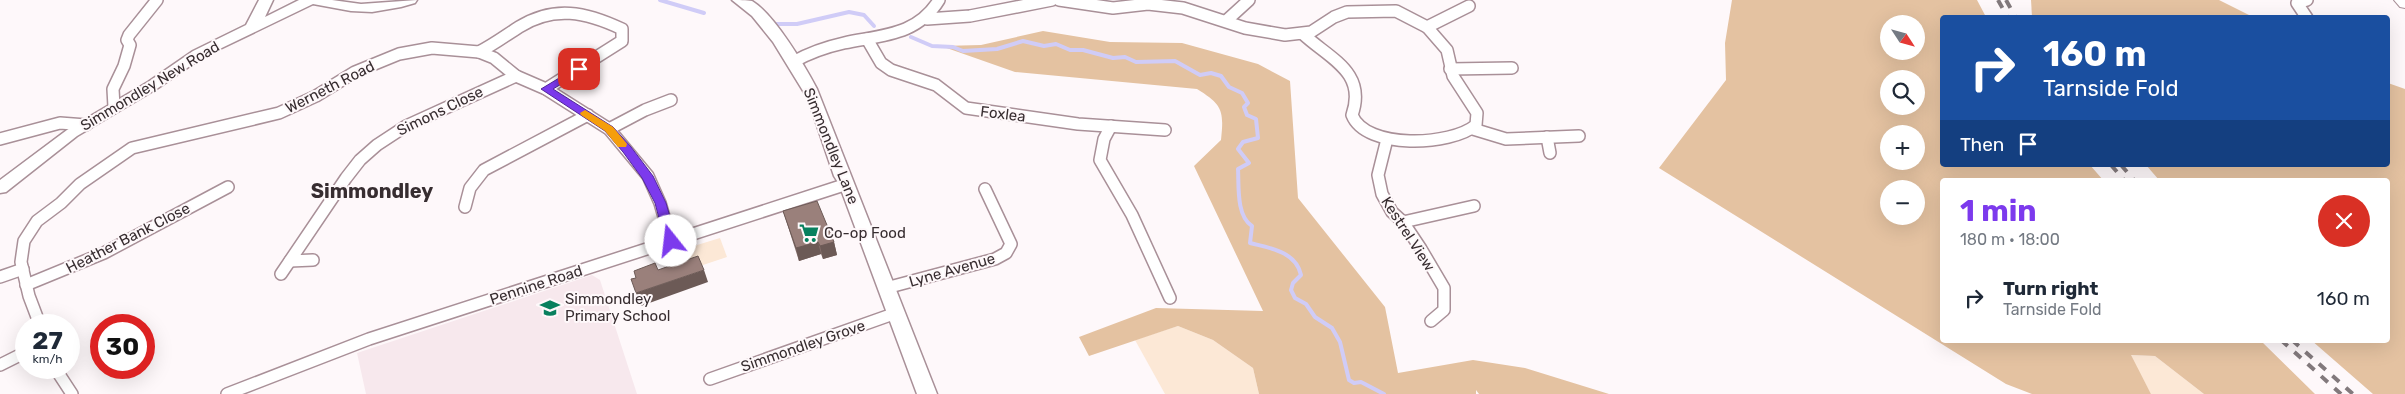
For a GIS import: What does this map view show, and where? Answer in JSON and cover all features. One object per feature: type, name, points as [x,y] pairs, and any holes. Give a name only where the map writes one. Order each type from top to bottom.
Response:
[{"type":"main road","points":[[2401,0],[2405,4]]},
{"type":"street","points":[[114,108],[113,89],[124,66],[130,45],[127,40],[157,0]]},
{"type":"street","points":[[253,26],[266,0]]},
{"type":"street","name":"Simmondley New Road","points":[[0,188],[86,125],[153,85],[198,54],[310,0]]},
{"type":"street","points":[[314,0],[359,10],[388,7],[410,0]]},
{"type":"street","points":[[927,19],[934,11],[939,0]]},
{"type":"street","points":[[792,62],[829,47],[905,29],[927,19],[970,16],[1052,0]]},
{"type":"street","points":[[1059,0],[1113,8],[1149,2],[1183,8],[1245,28],[1285,35],[1311,32],[1334,17],[1347,12],[1363,10],[1396,11],[1426,27],[1446,50],[1450,68],[1477,114],[1476,125],[1473,129],[1458,137],[1445,138],[1387,139],[1362,130],[1352,115],[1357,95],[1351,78],[1342,67],[1303,34]]},
{"type":"street","points":[[1226,21],[1249,0]]},
{"type":"street","points":[[2287,0],[2302,1],[2306,15]]},
{"type":"street","name":"Simmondley Lane","points":[[745,1],[759,14],[811,90],[842,176],[847,184],[927,394]]},
{"type":"street","points":[[1426,27],[1469,6]]},
{"type":"street","points":[[479,52],[500,42],[518,28],[540,16],[561,11],[578,11],[622,29],[622,41],[546,89]]},
{"type":"street","name":"Foxlea","points":[[867,39],[881,63],[891,70],[936,86],[966,108],[982,112],[1165,130]]},
{"type":"street","name":"Werneth Road","points":[[36,314],[26,285],[21,262],[24,241],[36,221],[61,203],[80,184],[132,148],[278,113],[316,96],[355,72],[399,54],[432,48],[479,52],[494,58],[516,76],[546,89],[609,129],[648,176],[660,203],[671,241]]},
{"type":"street","points":[[1450,68],[1512,68]]},
{"type":"street","name":"Simons Close","points":[[281,274],[346,178],[360,160],[376,145],[406,126],[516,76]]},
{"type":"street","points":[[609,129],[645,110],[671,100]]},
{"type":"street","points":[[465,207],[470,188],[484,170],[588,115]]},
{"type":"street","points":[[0,139],[60,123],[86,125]]},
{"type":"street","points":[[1111,126],[1104,139],[1100,160],[1132,215],[1170,298]]},
{"type":"street","points":[[1473,129],[1506,139],[1579,136]]},
{"type":"street","points":[[1547,137],[1550,153]]},
{"type":"street","name":"Kestrel View","points":[[1387,139],[1378,175],[1382,194],[1392,212],[1403,222],[1444,288],[1444,310],[1431,321]]},
{"type":"street","name":"Pennine Road","points":[[227,394],[369,340],[847,184]]},
{"type":"street","name":"Heather Bank Close","points":[[26,285],[98,256],[228,187]]},
{"type":"street","name":"Lyne Avenue","points":[[886,288],[978,264],[1006,253],[1011,244],[1009,236],[1000,224],[985,189]]},
{"type":"street","points":[[1403,222],[1474,206]]},
{"type":"street","points":[[290,261],[313,260]]},
{"type":"street","points":[[0,277],[23,269]]},
{"type":"street","name":"Simmondley Grove","points":[[710,379],[896,313]]},
{"type":"street","points":[[0,365],[15,358]]},
{"type":"street","points":[[62,379],[72,394]]},
{"type":"shaded area","points":[[1732,0],[1977,0],[1985,15],[1940,15],[1940,167],[2092,167],[2101,178],[1940,178],[1940,343],[1659,168],[1726,80],[1725,43]]},
{"type":"shaded area","points":[[2031,0],[2219,0],[2249,15],[2032,15]]},
{"type":"shaded area","points":[[1043,31],[1110,42],[1182,43],[1258,64],[1290,81],[1298,198],[1385,307],[1398,373],[1473,360],[1525,368],[1609,394],[1479,394],[1476,390],[1476,394],[1259,394],[1253,368],[1213,340],[1178,326],[1089,356],[1079,337],[1156,308],[1263,311],[1194,166],[1221,140],[1222,115],[1217,105],[1206,95],[1197,89],[1015,72],[941,46],[981,45]]},
{"type":"shaded area","points":[[2390,84],[2405,89],[2405,394],[2373,394],[2314,343],[2390,343],[2390,178],[2157,178],[2148,167],[2390,167]]},
{"type":"shaded area","points":[[720,238],[727,257],[697,267],[688,260],[684,249]]},
{"type":"shaded area","name":"Simmondley Primary School","points":[[592,275],[600,280],[637,394],[366,394],[357,353]]},
{"type":"shaded area","points":[[1178,326],[1213,340],[1253,368],[1259,394],[1165,394],[1135,340]]},
{"type":"shaded area","points":[[1940,343],[2263,343],[2315,394],[2204,394],[2155,356],[2131,355],[2151,394],[2032,394],[2006,384]]},
{"type":"shaded area","points":[[2130,355],[2155,356],[2204,394],[2151,394]]},
{"type":"building","name":"Co-op Food","points":[[817,201],[834,242],[820,246],[818,242],[796,248],[783,211]]},
{"type":"building","points":[[698,256],[704,270],[636,293],[631,279],[636,278],[634,271],[655,263],[658,270]]},
{"type":"waterway","points":[[660,0],[704,13]]},
{"type":"waterway","points":[[774,24],[797,24],[849,12],[864,15],[874,26]]},
{"type":"waterway","points":[[911,37],[932,46],[953,47],[963,51],[997,49],[1023,41],[1044,46],[1056,44],[1070,50],[1083,50],[1113,58],[1125,57],[1136,62],[1175,61],[1200,75],[1211,73],[1221,76],[1229,87],[1242,93],[1248,103],[1244,107],[1247,115],[1256,119],[1258,138],[1243,142],[1238,149],[1249,163],[1238,169],[1241,208],[1243,215],[1252,226],[1250,243],[1281,252],[1294,261],[1301,275],[1293,283],[1291,290],[1295,298],[1306,304],[1315,317],[1332,328],[1340,342],[1349,380],[1354,383],[1361,382],[1384,394]]},
{"type":"railway","points":[[1998,0],[2006,15]]},
{"type":"railway","points":[[2006,0],[2014,15]]},
{"type":"railway","points":[[2113,167],[2122,178]]},
{"type":"railway","points":[[2123,167],[2132,178]]},
{"type":"railway","points":[[2284,343],[2341,394]]},
{"type":"railway","points":[[2295,343],[2353,394]]},
{"type":"slow traffic","points":[[585,113],[609,129],[622,144]]},
{"type":"place","name":"Co-op Food","points":[[809,233]]},
{"type":"place","name":"Simmondley Primary School","points":[[550,308]]},
{"type":"district","name":"Simmondley","points":[[372,191]]},
{"type":"route","points":[[579,69],[546,89],[609,129],[627,150],[648,176],[660,203],[671,241]]}]
